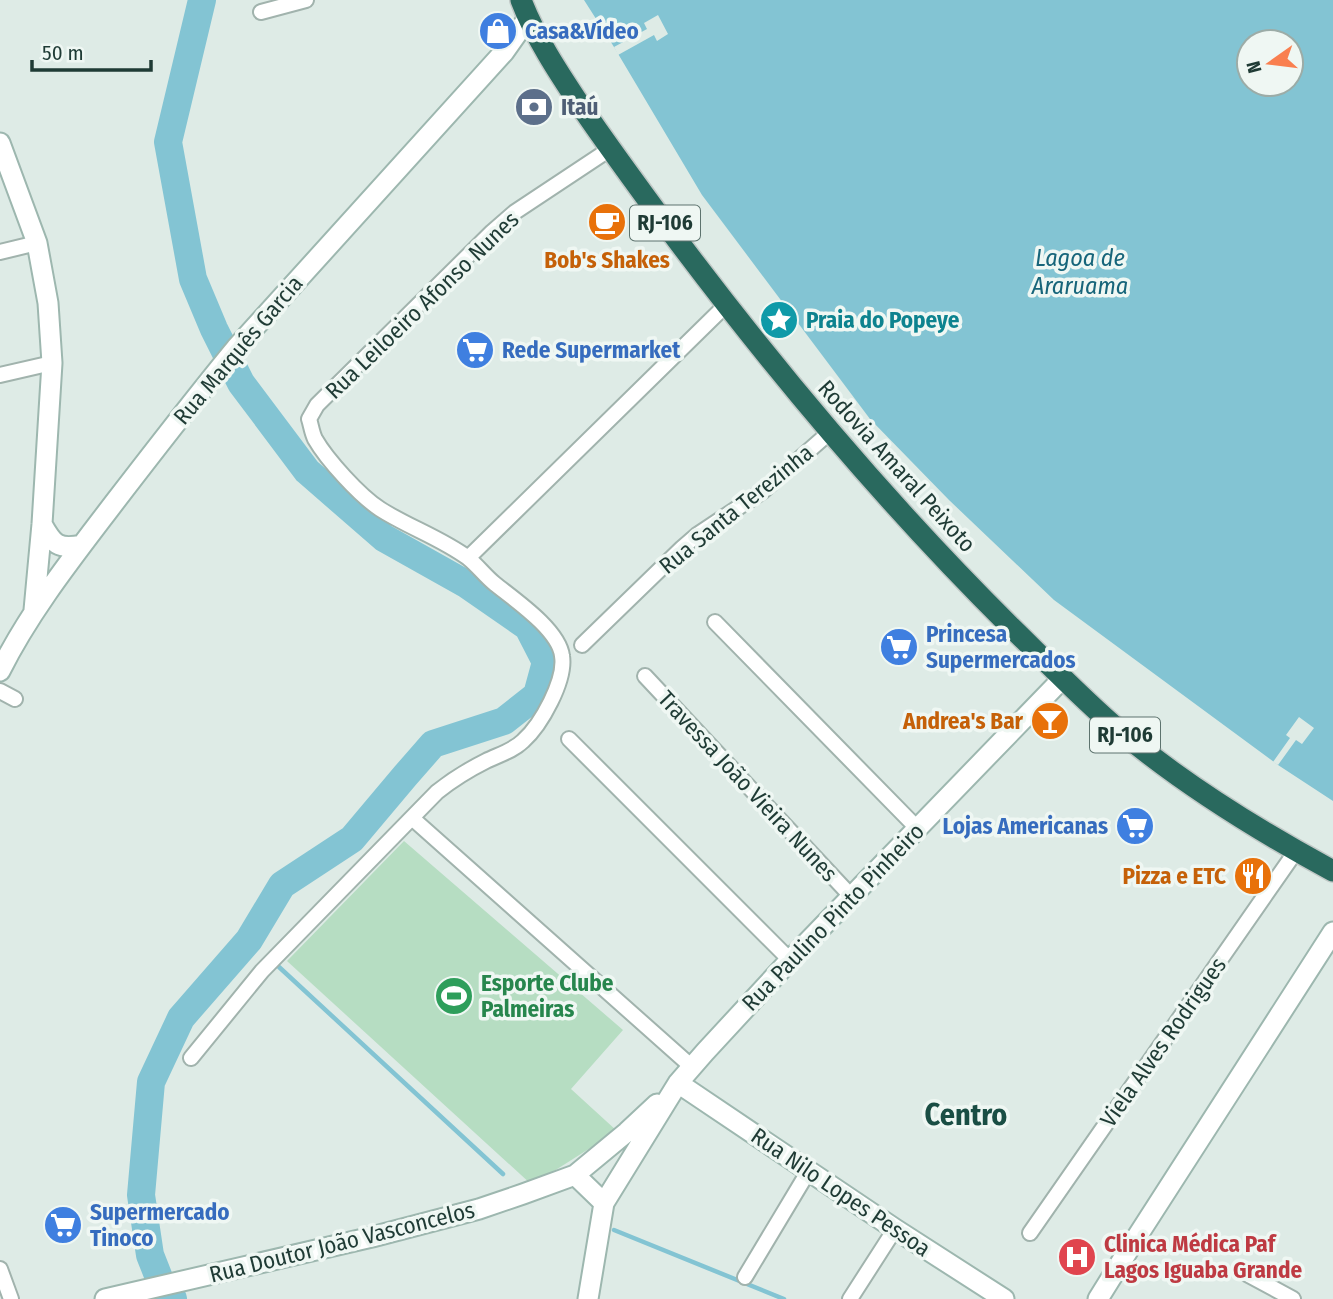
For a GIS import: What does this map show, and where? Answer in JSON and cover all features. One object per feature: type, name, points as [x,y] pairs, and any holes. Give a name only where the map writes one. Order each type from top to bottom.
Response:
[{"type":"highway","name":"Rodovia Amaral Peixoto","points":[[524,9],[561,76],[610,149],[726,305],[830,432],[935,550],[1063,678],[1121,731],[1192,786],[1333,871]]},
{"type":"street","points":[[261,12],[306,0]]},
{"type":"street","name":"Rua Marquês Garcia","points":[[1,667],[34,612],[82,545],[201,390],[504,52],[524,9]]},
{"type":"street","points":[[504,52],[541,41]]},
{"type":"street","points":[[0,143],[37,243],[48,303],[52,363],[43,524],[34,612]]},
{"type":"street","name":"Rua Leiloeiro Afonso Nunes","points":[[468,558],[379,508],[345,478],[315,438],[309,419],[317,405],[492,232],[515,212],[610,149]]},
{"type":"street","points":[[0,252],[37,243]]},
{"type":"street","points":[[191,1058],[262,971],[436,792],[455,778],[524,741],[541,718],[555,694],[562,672],[562,656],[558,642],[538,619],[468,558],[726,305]]},
{"type":"street","points":[[0,375],[52,363]]},
{"type":"street","name":"Rua Santa Terezinha","points":[[582,645],[697,535],[763,491],[830,432]]},
{"type":"street","points":[[43,524],[55,544],[62,547],[82,545]]},
{"type":"street","points":[[715,622],[917,828]]},
{"type":"street","name":"Travessa João Vieira Nunes","points":[[645,676],[851,896]]},
{"type":"street","name":"Rua Paulino Pinto Pinheiro","points":[[633,1140],[678,1083],[790,960],[1063,678]]},
{"type":"street","points":[[0,691],[15,699]]},
{"type":"street","points":[[569,739],[790,960]]},
{"type":"street","points":[[412,818],[692,1067]]},
{"type":"street","name":"Viela Alves Rodrigues","points":[[1030,1233],[1296,851]]},
{"type":"street","points":[[1098,1299],[1130,1245],[1333,932]]},
{"type":"street","name":"Rua Nilo Lopes Pessoa","points":[[678,1083],[808,1172],[1004,1299]]},
{"type":"street","points":[[604,1203],[575,1175],[633,1140]]},
{"type":"street","points":[[590,1298],[604,1203],[633,1140]]},
{"type":"street","points":[[745,1277],[808,1172]]},
{"type":"street","name":"Rua Doutor João Vasconcelos","points":[[105,1299],[372,1237],[523,1194],[575,1175]]},
{"type":"street","points":[[850,1299],[895,1229]]},
{"type":"street","points":[[0,1269],[11,1299]]},
{"type":"street","points":[[1247,1274],[1293,1299]]},
{"type":"green space","name":"Esporte Clube Palmeiras","points":[[404,841],[623,1030],[571,1089],[617,1131],[532,1185],[287,961]]},
{"type":"water","name":"Lagoa de Araruama","points":[[584,0],[1333,0],[1333,801],[1278,765],[1054,600],[949,500],[870,419],[702,195]]},
{"type":"pier","points":[[658,15],[668,34],[657,41],[654,35],[618,55],[614,47],[647,29],[644,23]]},
{"type":"pier","points":[[1299,717],[1314,728],[1302,744],[1296,740],[1278,765],[1273,762],[1290,738],[1286,735]]},
{"type":"waterway","points":[[173,1299],[165,1293],[150,1255],[141,1195],[151,1082],[181,1018],[249,940],[282,885],[352,839],[433,744],[504,721],[537,695],[546,662],[528,627],[466,584],[384,538],[307,471],[241,383],[193,279],[168,142],[202,0]]},
{"type":"waterway","points":[[249,940],[258,947]]},
{"type":"waterway","points":[[279,967],[503,1174]]},
{"type":"waterway","points":[[614,1230],[784,1299]]},
{"type":"place","name":"Casa&Vídeo","points":[[498,31]]},
{"type":"place","name":"Itaú","points":[[534,107]]},
{"type":"place","name":"Bob's Shakes","points":[[607,222]]},
{"type":"place","name":"Praia do Popeye","points":[[779,320]]},
{"type":"place","name":"Rede Supermarket","points":[[475,350]]},
{"type":"place","name":"Princesa Supermercados","points":[[899,647]]},
{"type":"place","name":"Andrea's Bar","points":[[1050,721]]},
{"type":"place","name":"Lojas Americanas","points":[[1135,826]]},
{"type":"place","name":"Pizza e ETC","points":[[1253,876]]},
{"type":"place","name":"Esporte Clube Palmeiras","points":[[454,996]]},
{"type":"place","name":"Supermercado Tinoco","points":[[63,1225]]},
{"type":"place","name":"Clinica Médica Paf Lagos Iguaba Grande","points":[[1077,1257]]},
{"type":"district","name":"Centro","points":[[966,1115]]}]
